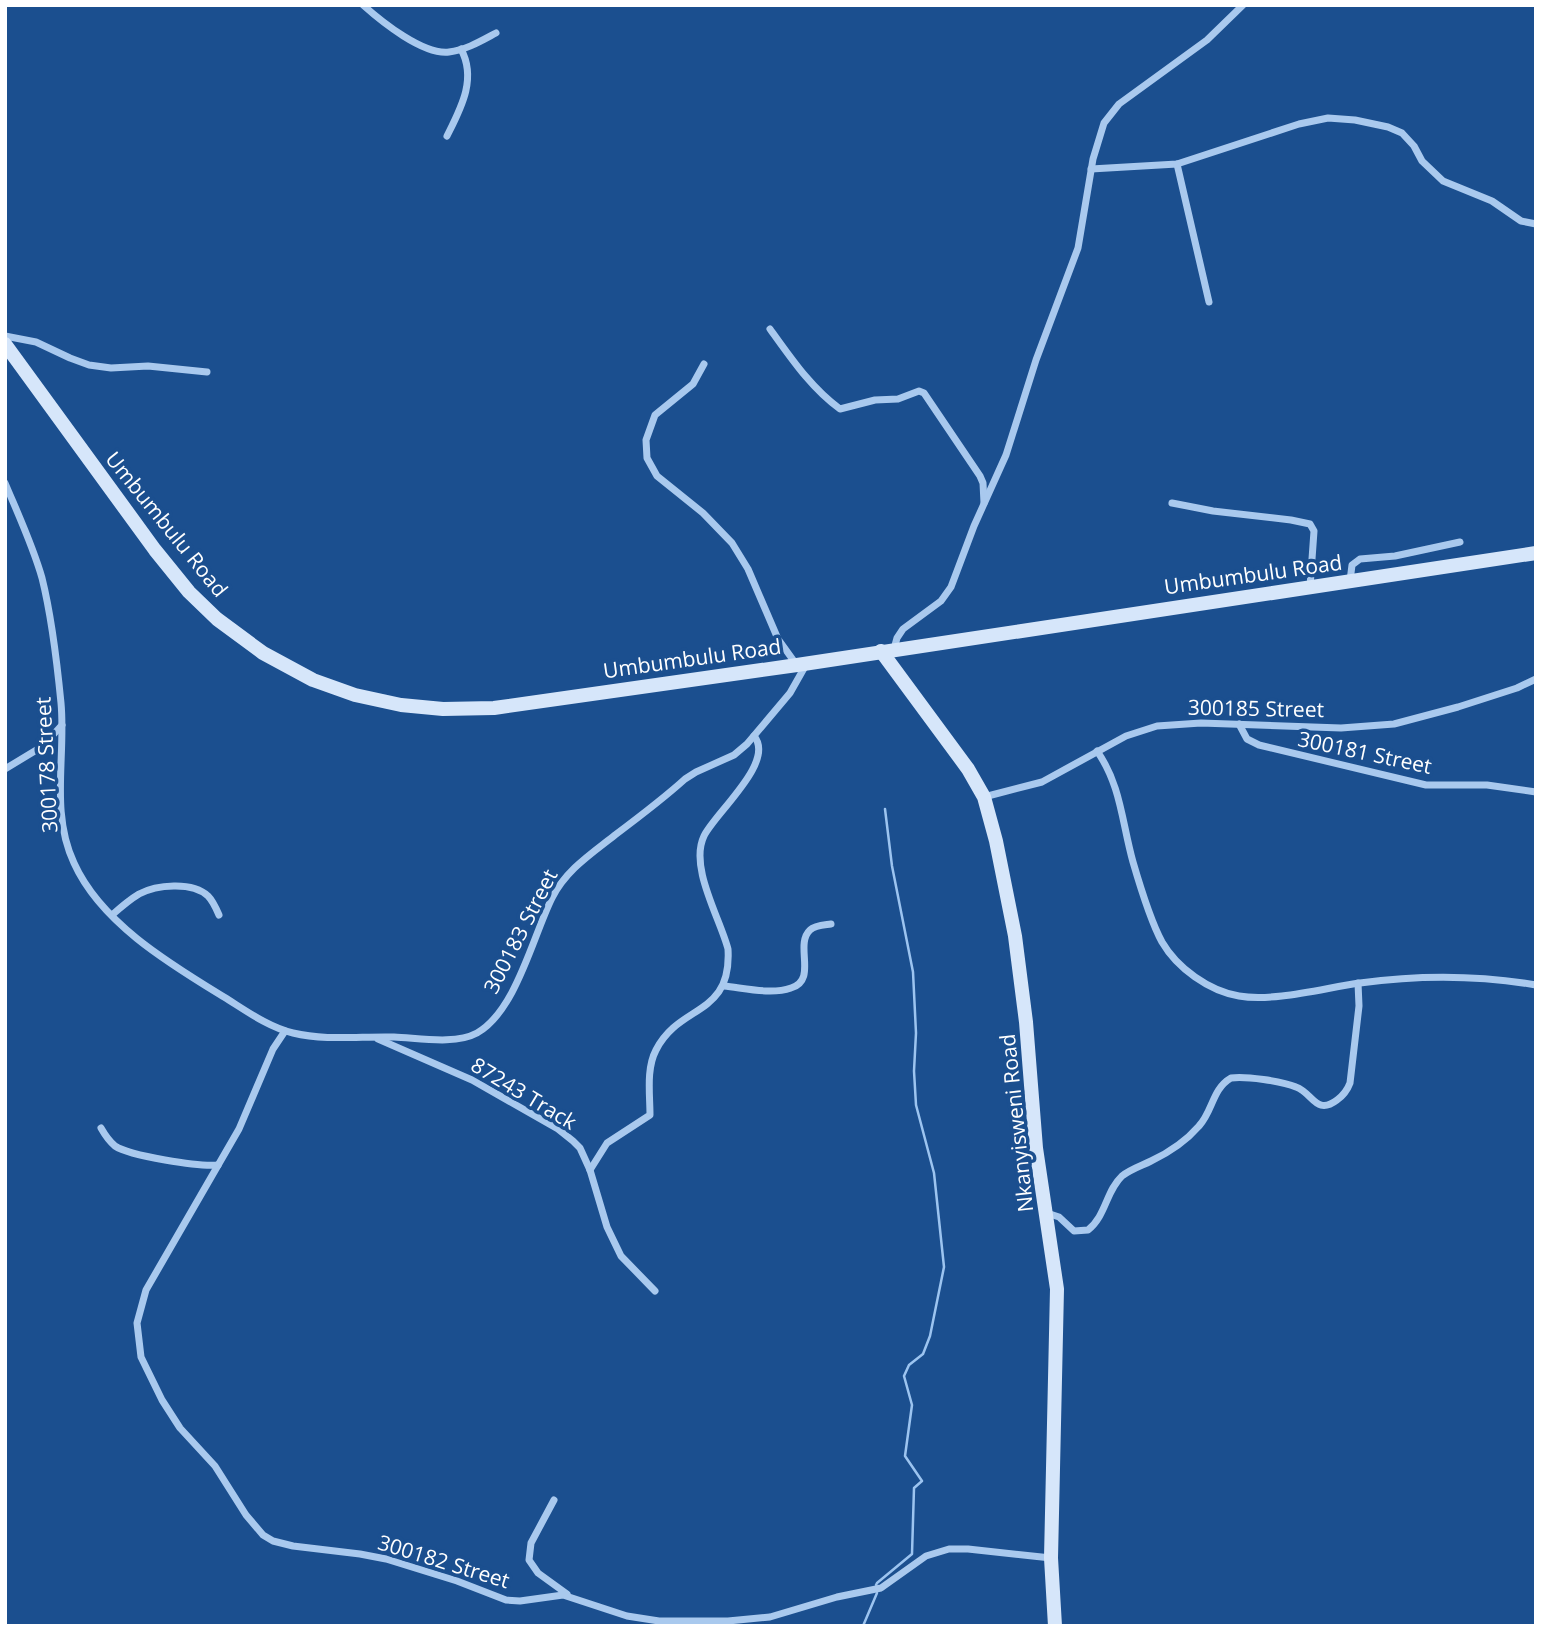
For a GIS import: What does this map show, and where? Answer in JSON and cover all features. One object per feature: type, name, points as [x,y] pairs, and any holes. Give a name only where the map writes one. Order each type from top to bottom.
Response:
[{"type":"main road","name":"Umbumbulu Road","points":[[5,344],[133,521],[189,592],[217,619],[279,663],[333,688],[401,705],[473,709],[802,664],[1536,553]]},
{"type":"main road","name":"Nkanyisweni Road","points":[[888,650],[984,797],[996,841],[1015,936],[1026,1022],[1036,1147],[1056,1274],[1058,1308],[1051,1558],[1055,1626]]},
{"type":"street","points":[[363,5],[381,21],[424,47],[439,52],[461,49],[496,33]]},
{"type":"street","points":[[888,650],[903,629],[946,595],[1006,455],[1036,360],[1076,255],[1099,135],[1114,109],[1208,40],[1243,5]]},
{"type":"street","points":[[447,136],[468,83],[469,67],[461,49]]},
{"type":"street","points":[[1091,169],[1177,164],[1318,120],[1344,119],[1374,123],[1402,132],[1422,161],[1443,181],[1492,201],[1521,221],[1536,224]]},
{"type":"street","points":[[1177,164],[1209,302]]},
{"type":"street","points":[[770,329],[802,373],[840,409],[875,400],[903,398],[919,391],[924,393],[984,483],[985,504]]},
{"type":"street","points":[[5,336],[36,342],[89,365],[111,368],[148,366],[207,372]]},
{"type":"street","points":[[704,364],[693,384],[655,415],[646,440],[648,458],[657,476],[703,513],[732,543],[748,569],[778,639],[802,664]]},
{"type":"street","name":"300178 Street","points":[[5,483],[41,575],[47,600],[62,724],[60,797],[64,832],[74,863],[112,915],[139,940],[168,962],[285,1031]]},
{"type":"street","points":[[1172,503],[1310,524],[1314,531],[1310,587]]},
{"type":"street","points":[[1350,581],[1352,565],[1360,559],[1395,556],[1460,542]]},
{"type":"street","name":"300183 Street","points":[[285,1031],[314,1037],[374,1038],[452,1038],[475,1034],[490,1023],[508,999],[530,954],[551,900],[572,869],[685,779],[734,755],[754,736],[790,693],[802,664]]},
{"type":"street","name":"300185 Street","points":[[984,797],[1042,782],[1126,736],[1157,726],[1201,723],[1341,728],[1394,724],[1483,700],[1536,679]]},
{"type":"street","points":[[5,769],[43,746],[62,724]]},
{"type":"street","name":"300181 Street","points":[[1239,724],[1247,739],[1259,745],[1402,781],[1444,786],[1487,785],[1536,792]]},
{"type":"street","points":[[590,1170],[607,1143],[650,1115],[651,1063],[660,1044],[674,1027],[715,998],[724,986],[729,961],[728,949],[704,879],[701,849],[707,831],[751,774],[758,751],[757,739],[754,736]]},
{"type":"street","points":[[1097,751],[1113,777],[1133,862],[1159,935],[1168,951],[1194,976],[1220,991],[1261,998],[1358,983],[1444,976],[1536,985]]},
{"type":"street","points":[[112,915],[141,893],[172,886],[204,892],[215,904],[219,915]]},
{"type":"street","points":[[724,986],[774,990],[793,988],[805,972],[805,940],[808,931],[831,923]]},
{"type":"street","points":[[1046,1213],[1059,1217],[1074,1231],[1088,1230],[1101,1216],[1115,1184],[1123,1175],[1160,1156],[1190,1135],[1204,1121],[1218,1089],[1231,1078],[1290,1085],[1302,1090],[1317,1104],[1332,1104],[1347,1091],[1350,1083],[1359,1006],[1358,983]]},
{"type":"street","name":"300182 Street","points":[[285,1031],[274,1049],[239,1129],[146,1290],[137,1323],[138,1340],[146,1368],[162,1400],[180,1428],[224,1479],[263,1535],[282,1544],[360,1553],[386,1559],[457,1581],[506,1600],[570,1596],[613,1612],[659,1621],[728,1621],[771,1617],[837,1597],[881,1588],[926,1556],[949,1549],[1051,1558]]},
{"type":"street","name":"87243 Track","points":[[374,1038],[472,1080],[558,1129],[580,1148],[590,1170],[607,1227],[621,1256],[655,1291]]},
{"type":"street","points":[[102,1128],[113,1144],[124,1150],[188,1164],[218,1166]]},
{"type":"street","points":[[554,1500],[531,1543],[529,1560],[538,1573],[570,1596]]},
{"type":"street","points":[[719,1626],[728,1621]]},
{"type":"waterway","points":[[876,1585],[912,1554],[914,1488],[922,1481],[905,1456],[912,1405],[904,1376],[909,1365],[923,1354],[930,1336],[944,1267],[934,1173],[916,1105],[913,972],[892,866],[885,809]]},
{"type":"waterway","points":[[863,1626],[877,1593]]}]
